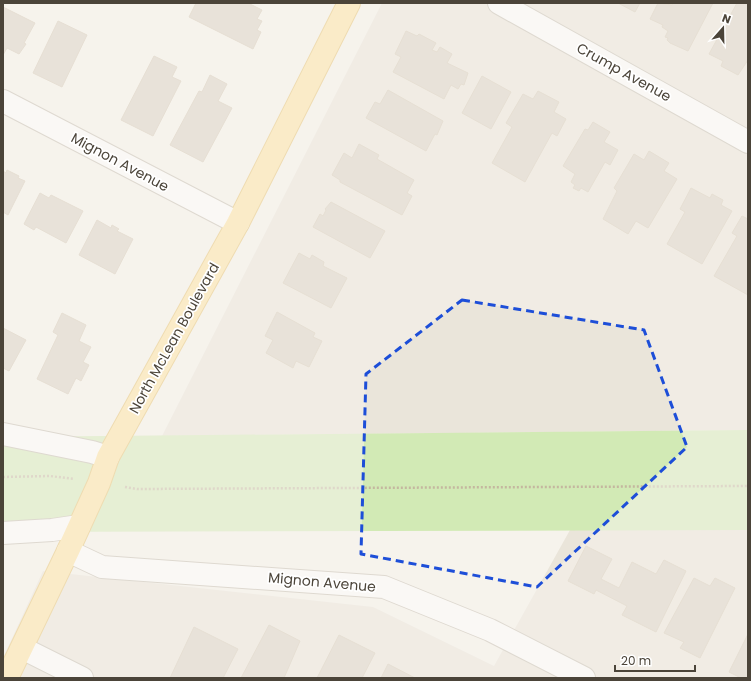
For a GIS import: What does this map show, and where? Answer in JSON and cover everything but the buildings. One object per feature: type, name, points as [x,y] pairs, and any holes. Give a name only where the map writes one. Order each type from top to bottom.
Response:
[{"type":"main road","name":"North McLean Boulevard","points":[[7,678],[68,551],[99,483],[108,457],[238,223],[349,3]]},
{"type":"street","name":"Crump Avenue","points":[[499,3],[748,142]]},
{"type":"street","name":"Mignon Avenue","points":[[3,101],[238,223]]},
{"type":"street","points":[[3,434],[92,452],[108,457]]},
{"type":"street","points":[[3,533],[52,530],[79,526]]},
{"type":"street","name":"Mignon Avenue","points":[[68,551],[102,567],[384,587],[490,630],[584,678]]},
{"type":"street","points":[[22,648],[82,678]]},
{"type":"path","points":[[3,477],[58,477]]},
{"type":"path","points":[[137,489],[748,486]]},
{"type":"highlighted area","points":[[462,300],[644,330],[687,447],[537,587],[361,554],[366,374]]},
{"type":"shaded area","points":[[382,3],[748,3],[748,430],[162,436]]},
{"type":"shaded area","points":[[570,530],[748,530],[748,678],[3,678],[3,658],[43,571],[373,607],[494,666]]},
{"type":"green space","points":[[748,430],[748,530],[3,532],[3,437]]}]
